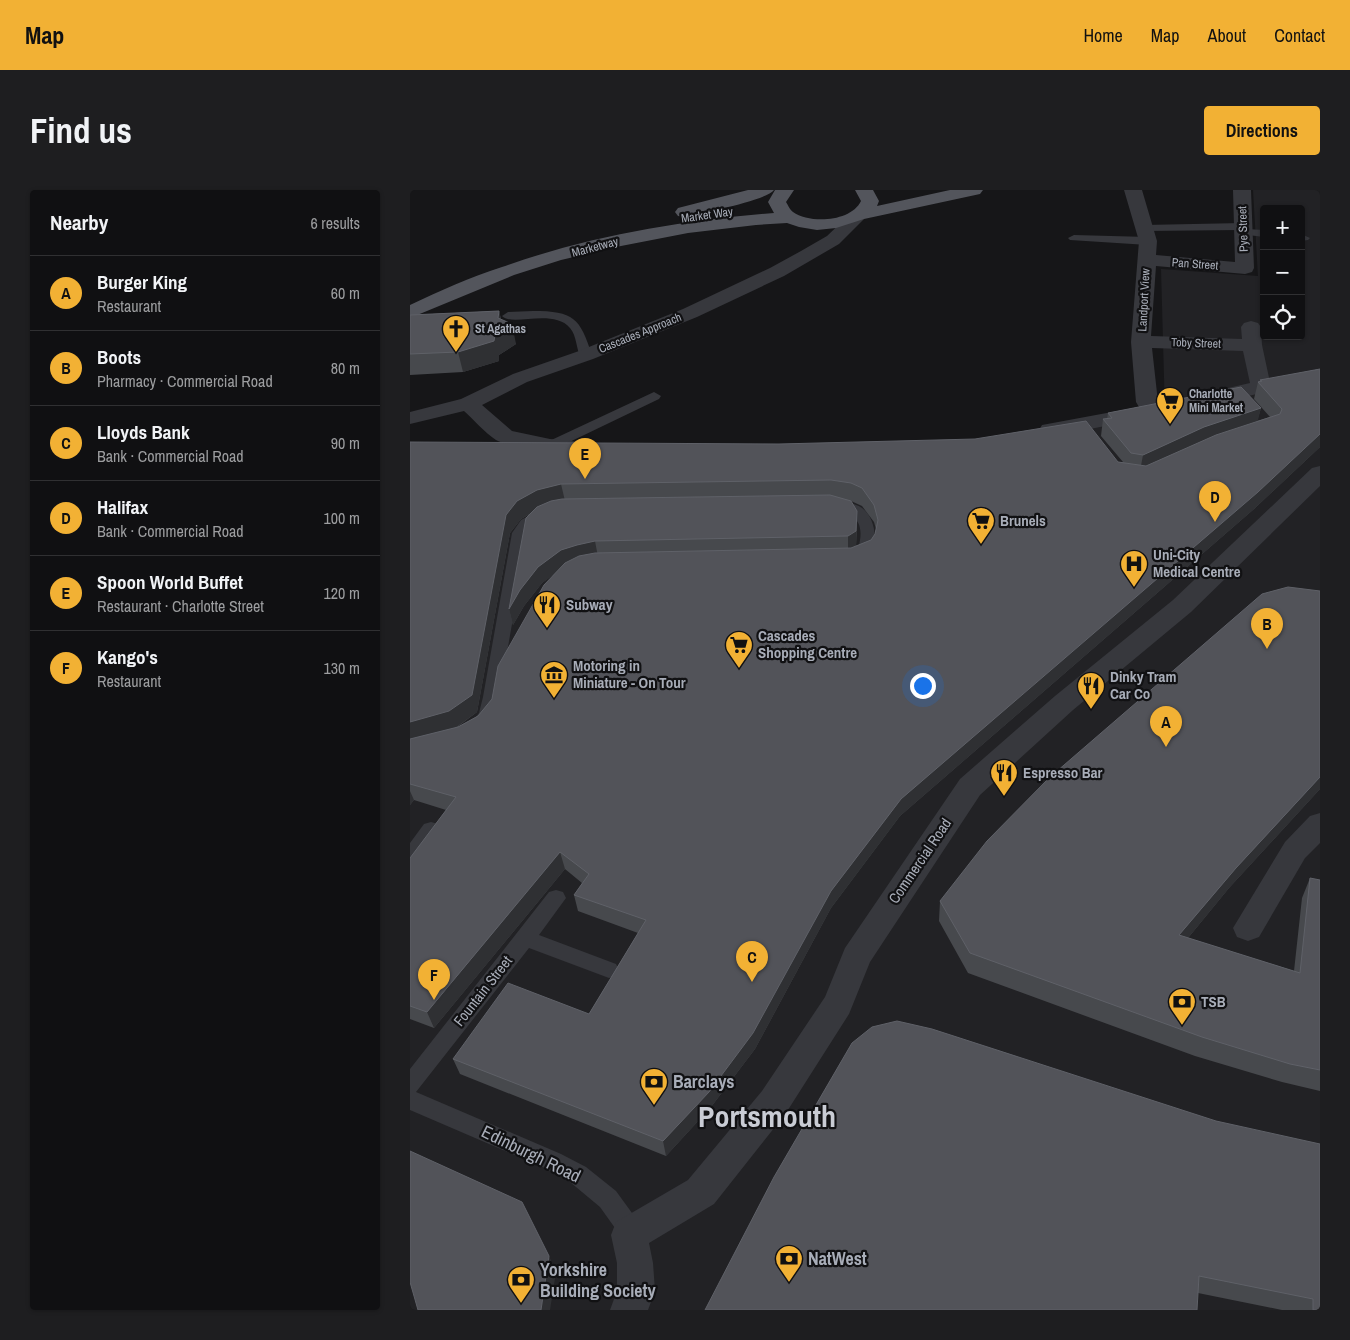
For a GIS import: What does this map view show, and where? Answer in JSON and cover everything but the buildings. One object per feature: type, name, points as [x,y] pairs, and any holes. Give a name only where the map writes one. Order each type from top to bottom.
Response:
[{"type":"main road","points":[[859,216],[870,208],[869,194],[864,190]]},
{"type":"main road","points":[[859,216],[974,190]]},
{"type":"main road","points":[[776,194],[778,207],[796,220]]},
{"type":"main road","name":"Market Way","points":[[636,223],[698,217],[776,194]]},
{"type":"main road","name":"Marketway","points":[[410,312],[521,266],[618,240],[712,224],[796,220],[830,224],[859,216]]},
{"type":"main road","name":"Marketway","points":[[410,296],[451,278],[513,256],[636,223]]},
{"type":"street","name":"Landport View","points":[[1133,190],[1146,235],[1141,342],[1147,402],[1171,407]]},
{"type":"street","name":"Pye Street","points":[[1242,190],[1245,268]]},
{"type":"street","name":"Cascades Approach","points":[[410,418],[468,404],[520,378],[586,355],[690,313],[777,272],[808,255],[833,240],[859,216]]},
{"type":"street","points":[[796,220],[812,239],[808,255]]},
{"type":"street","name":"Pan Street","points":[[1146,260],[1245,268]]},
{"type":"street","name":"Toby Street","points":[[1141,342],[1251,336],[1266,386],[1244,400],[1171,407]]},
{"type":"street","points":[[468,404],[505,436],[550,446],[598,448]]},
{"type":"street","points":[[1033,433],[1088,432],[1171,407]]},
{"type":"street","name":"Commercial Road","points":[[629,1235],[701,1192],[774,1102],[838,1004],[856,957],[970,787],[1064,703],[1182,606],[1320,473]]},
{"type":"street","points":[[1248,928],[1295,850],[1320,824]]},
{"type":"street","points":[[629,1235],[635,1263],[636,1291],[629,1310]]},
{"type":"lane","points":[[1074,238],[1244,229],[1260,233]]},
{"type":"lane","points":[[508,316],[533,314],[560,317],[575,326],[586,355]]},
{"type":"lane","points":[[550,446],[654,396]]},
{"type":"lane","points":[[821,504],[854,509],[862,515],[866,524],[867,545],[864,552],[852,559],[840,560]]},
{"type":"lane","points":[[470,731],[476,728],[487,715],[520,532],[531,519],[558,509]]},
{"type":"lane","points":[[494,681],[517,640]]},
{"type":"lane","points":[[410,857],[431,829]]},
{"type":"lane","name":"Fountain Street","points":[[410,1085],[556,898]]},
{"type":"lane","points":[[525,938],[609,970]]},
{"type":"lane","name":"Edinburgh Road","points":[[410,1100],[553,1161],[575,1173],[602,1191],[614,1204],[624,1219],[629,1235]]},
{"type":"shaded area","points":[[1253,190],[1320,190],[1320,1310],[410,1310],[410,454],[986,449],[1165,413],[1161,269],[1258,276]]},
{"type":"place","name":"St Agathas","points":[[456,353]]},
{"type":"place","name":"Charlotte Mini Market","points":[[1170,425]]},
{"type":"place","name":"Spoon World Buffet","points":[[585,479]]},
{"type":"place","name":"Halifax","points":[[1215,522]]},
{"type":"place","name":"Brunels","points":[[981,545]]},
{"type":"place","name":"Uni-City Medical Centre","points":[[1134,588]]},
{"type":"place","name":"Subway","points":[[547,629]]},
{"type":"place","name":"Boots","points":[[1267,649]]},
{"type":"place","name":"Cascades Shopping Centre","points":[[739,669]]},
{"type":"place","name":"Motoring in Miniature - On Tour","points":[[554,699]]},
{"type":"place","name":"Dinky Tram Car Co","points":[[1091,710]]},
{"type":"place","name":"Burger King","points":[[1166,747]]},
{"type":"place","name":"Espresso Bar","points":[[1004,797]]},
{"type":"place","name":"Lloyds Bank","points":[[752,982]]},
{"type":"place","name":"Kango's","points":[[434,1000]]},
{"type":"place","name":"TSB","points":[[1182,1026]]},
{"type":"place","name":"Barclays","points":[[654,1106]]},
{"type":"place","name":"NatWest","points":[[789,1283]]},
{"type":"place","name":"Yorkshire Building Society","points":[[521,1304]]},
{"type":"district","name":"Portsmouth","points":[[767,1117]]}]
